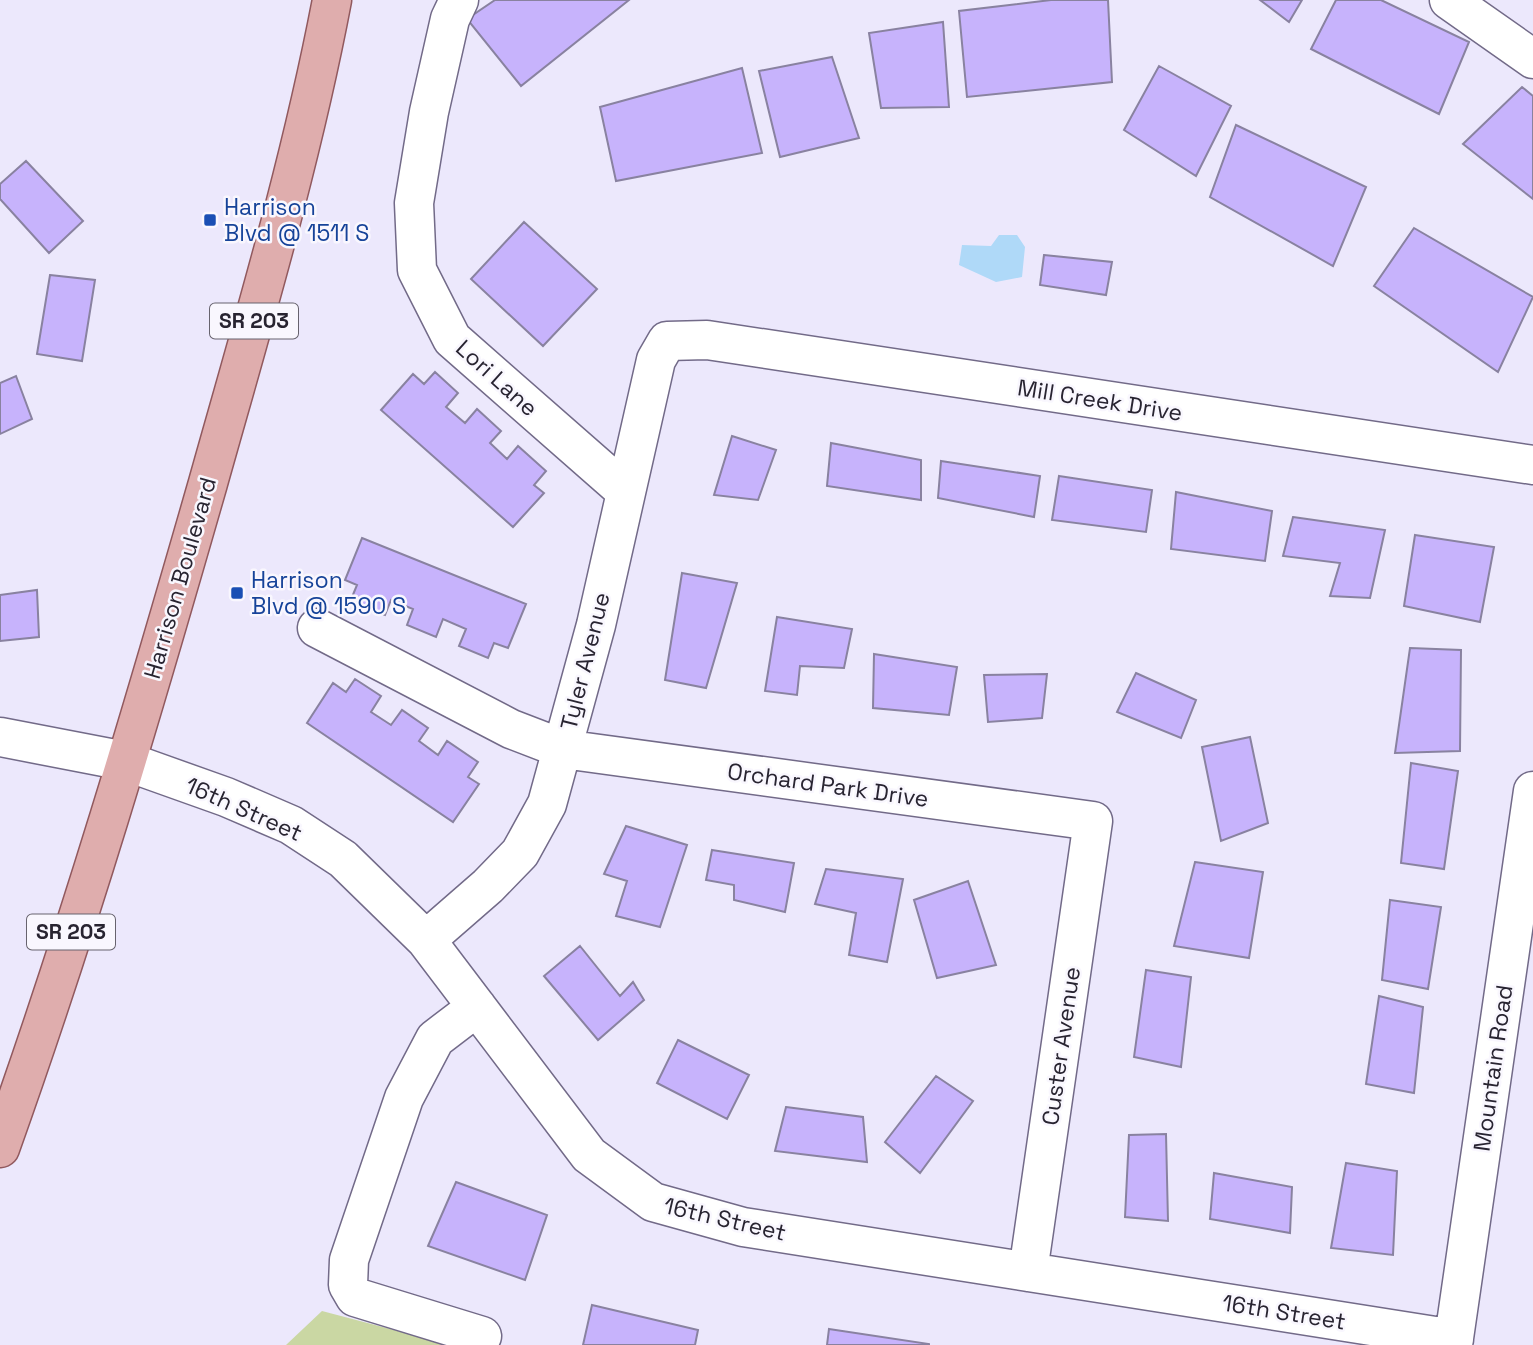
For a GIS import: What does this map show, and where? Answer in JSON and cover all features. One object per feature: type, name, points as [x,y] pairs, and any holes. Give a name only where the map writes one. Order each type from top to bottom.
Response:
[{"type":"main road","name":"Harrison Boulevard","points":[[0,1148],[125,761],[255,315],[320,66],[332,0]]},
{"type":"street","name":"Lori Lane","points":[[459,0],[450,19],[429,112],[414,203],[417,270],[452,339],[624,490]]},
{"type":"street","points":[[1449,0],[1533,59]]},
{"type":"street","name":"Mill Creek Drive","points":[[667,341],[708,340],[1533,465]]},
{"type":"street","name":"Tyler Avenue","points":[[426,940],[488,886],[520,853],[547,804],[596,625],[624,490],[656,360],[667,341]]},
{"type":"street","name":"Orchard Park Drive","points":[[317,628],[511,729],[562,748],[1093,821]]},
{"type":"street","name":"16th Street","points":[[0,737],[125,761],[226,797],[291,825],[343,859],[426,940],[589,1155],[653,1202],[743,1227],[1453,1342]]},
{"type":"street","name":"Mountain Road","points":[[1453,1342],[1533,791]]},
{"type":"street","name":"Custer Avenue","points":[[1028,1272],[1093,821]]},
{"type":"street","points":[[477,1007],[435,1039],[404,1098],[349,1260],[348,1285],[355,1297],[482,1336]]},
{"type":"green space","points":[[322,1311],[451,1345],[286,1345]]},
{"type":"water","points":[[999,235],[1017,235],[1025,247],[1022,277],[996,282],[959,265],[962,245],[991,246]]},
{"type":"building","points":[[495,0],[629,0],[521,86],[467,19]]},
{"type":"building","points":[[1051,0],[1108,0],[1112,82],[967,97],[959,11]]},
{"type":"building","points":[[1260,0],[1302,0],[1289,22]]},
{"type":"building","points":[[1336,0],[1381,0],[1469,42],[1439,114],[1311,49]]},
{"type":"building","points":[[943,22],[949,107],[881,108],[869,33]]},
{"type":"building","points":[[832,57],[859,138],[780,157],[759,71]]},
{"type":"building","points":[[1159,66],[1231,106],[1196,176],[1124,130]]},
{"type":"building","points":[[742,68],[762,153],[616,181],[600,107]]},
{"type":"building","points":[[1522,87],[1533,96],[1533,199],[1463,144]]},
{"type":"building","points":[[1236,125],[1366,187],[1333,266],[1210,197]]},
{"type":"building","points":[[26,161],[83,221],[49,253],[0,199],[0,184]]},
{"type":"building","points":[[524,222],[597,289],[543,346],[471,279]]},
{"type":"building","points":[[1414,228],[1533,297],[1498,372],[1374,286]]},
{"type":"building","points":[[1044,255],[1112,262],[1106,295],[1040,285]]},
{"type":"building","points":[[50,275],[95,280],[82,361],[37,354]]},
{"type":"building","points":[[435,372],[458,393],[446,407],[465,423],[477,409],[501,431],[490,443],[507,459],[518,446],[546,471],[534,485],[544,493],[513,527],[381,410],[413,374],[424,384]]},
{"type":"building","points":[[16,376],[32,419],[0,434],[0,383]]},
{"type":"building","points":[[732,436],[776,450],[758,500],[714,495]]},
{"type":"building","points":[[831,443],[921,460],[921,500],[827,486]]},
{"type":"building","points":[[941,461],[1040,476],[1034,517],[938,498]]},
{"type":"building","points":[[1059,476],[1152,490],[1146,532],[1052,520]]},
{"type":"building","points":[[1176,492],[1272,511],[1265,561],[1171,549]]},
{"type":"building","points":[[1293,517],[1385,530],[1370,598],[1330,596],[1340,563],[1283,556]]},
{"type":"building","points":[[1415,535],[1494,547],[1480,622],[1404,606]]},
{"type":"building","points":[[362,538],[526,604],[508,648],[494,643],[488,658],[459,646],[466,629],[443,619],[436,637],[407,625],[413,609],[391,600],[385,615],[350,602],[357,585],[345,580]]},
{"type":"building","points":[[682,573],[737,583],[706,688],[665,680]]},
{"type":"building","points":[[37,590],[39,637],[0,641],[0,595]]},
{"type":"building","points":[[777,617],[852,629],[844,668],[800,666],[797,695],[765,691]]},
{"type":"building","points":[[1410,648],[1461,650],[1460,751],[1395,753]]},
{"type":"building","points":[[874,654],[957,667],[949,715],[873,708]]},
{"type":"building","points":[[1136,673],[1196,700],[1181,738],[1117,712]]},
{"type":"building","points":[[1047,674],[1042,718],[988,722],[984,675]]},
{"type":"building","points":[[355,679],[381,696],[371,712],[391,725],[402,710],[428,728],[419,741],[438,755],[447,741],[478,762],[468,777],[479,784],[453,822],[307,723],[333,683],[346,692]]},
{"type":"building","points":[[1250,737],[1268,823],[1221,841],[1202,747]]},
{"type":"building","points":[[1411,763],[1458,771],[1444,869],[1401,863]]},
{"type":"building","points":[[626,826],[687,845],[660,927],[616,916],[627,881],[604,874]]},
{"type":"building","points":[[712,850],[794,863],[785,912],[734,900],[734,885],[706,880]]},
{"type":"building","points":[[1195,862],[1263,872],[1249,958],[1174,946]]},
{"type":"building","points":[[826,869],[903,879],[887,962],[849,955],[856,913],[815,904]]},
{"type":"building","points":[[968,881],[996,965],[937,978],[914,900]]},
{"type":"building","points":[[1390,900],[1441,907],[1428,989],[1382,980]]},
{"type":"building","points":[[580,946],[620,996],[633,982],[644,1000],[598,1040],[544,976]]},
{"type":"building","points":[[1146,970],[1191,977],[1181,1067],[1134,1057]]},
{"type":"building","points":[[1379,996],[1423,1007],[1414,1093],[1366,1084]]},
{"type":"building","points":[[678,1040],[749,1075],[727,1119],[657,1083]]},
{"type":"building","points":[[936,1076],[973,1101],[920,1173],[885,1142]]},
{"type":"building","points":[[786,1107],[863,1117],[867,1162],[775,1151]]},
{"type":"building","points":[[1166,1134],[1168,1221],[1125,1217],[1129,1135]]},
{"type":"building","points":[[1346,1163],[1397,1171],[1393,1255],[1331,1248]]},
{"type":"building","points":[[1214,1173],[1292,1187],[1290,1233],[1210,1219]]},
{"type":"building","points":[[456,1182],[547,1215],[525,1280],[428,1246]]},
{"type":"building","points":[[592,1305],[698,1330],[695,1345],[583,1345]]},
{"type":"building","points":[[829,1329],[929,1344],[929,1345],[827,1345]]},
{"type":"place","name":"Harrison Blvd @ 1511 S","points":[[210,220]]},
{"type":"place","name":"Harrison Blvd @ 1590 S","points":[[237,593]]}]
